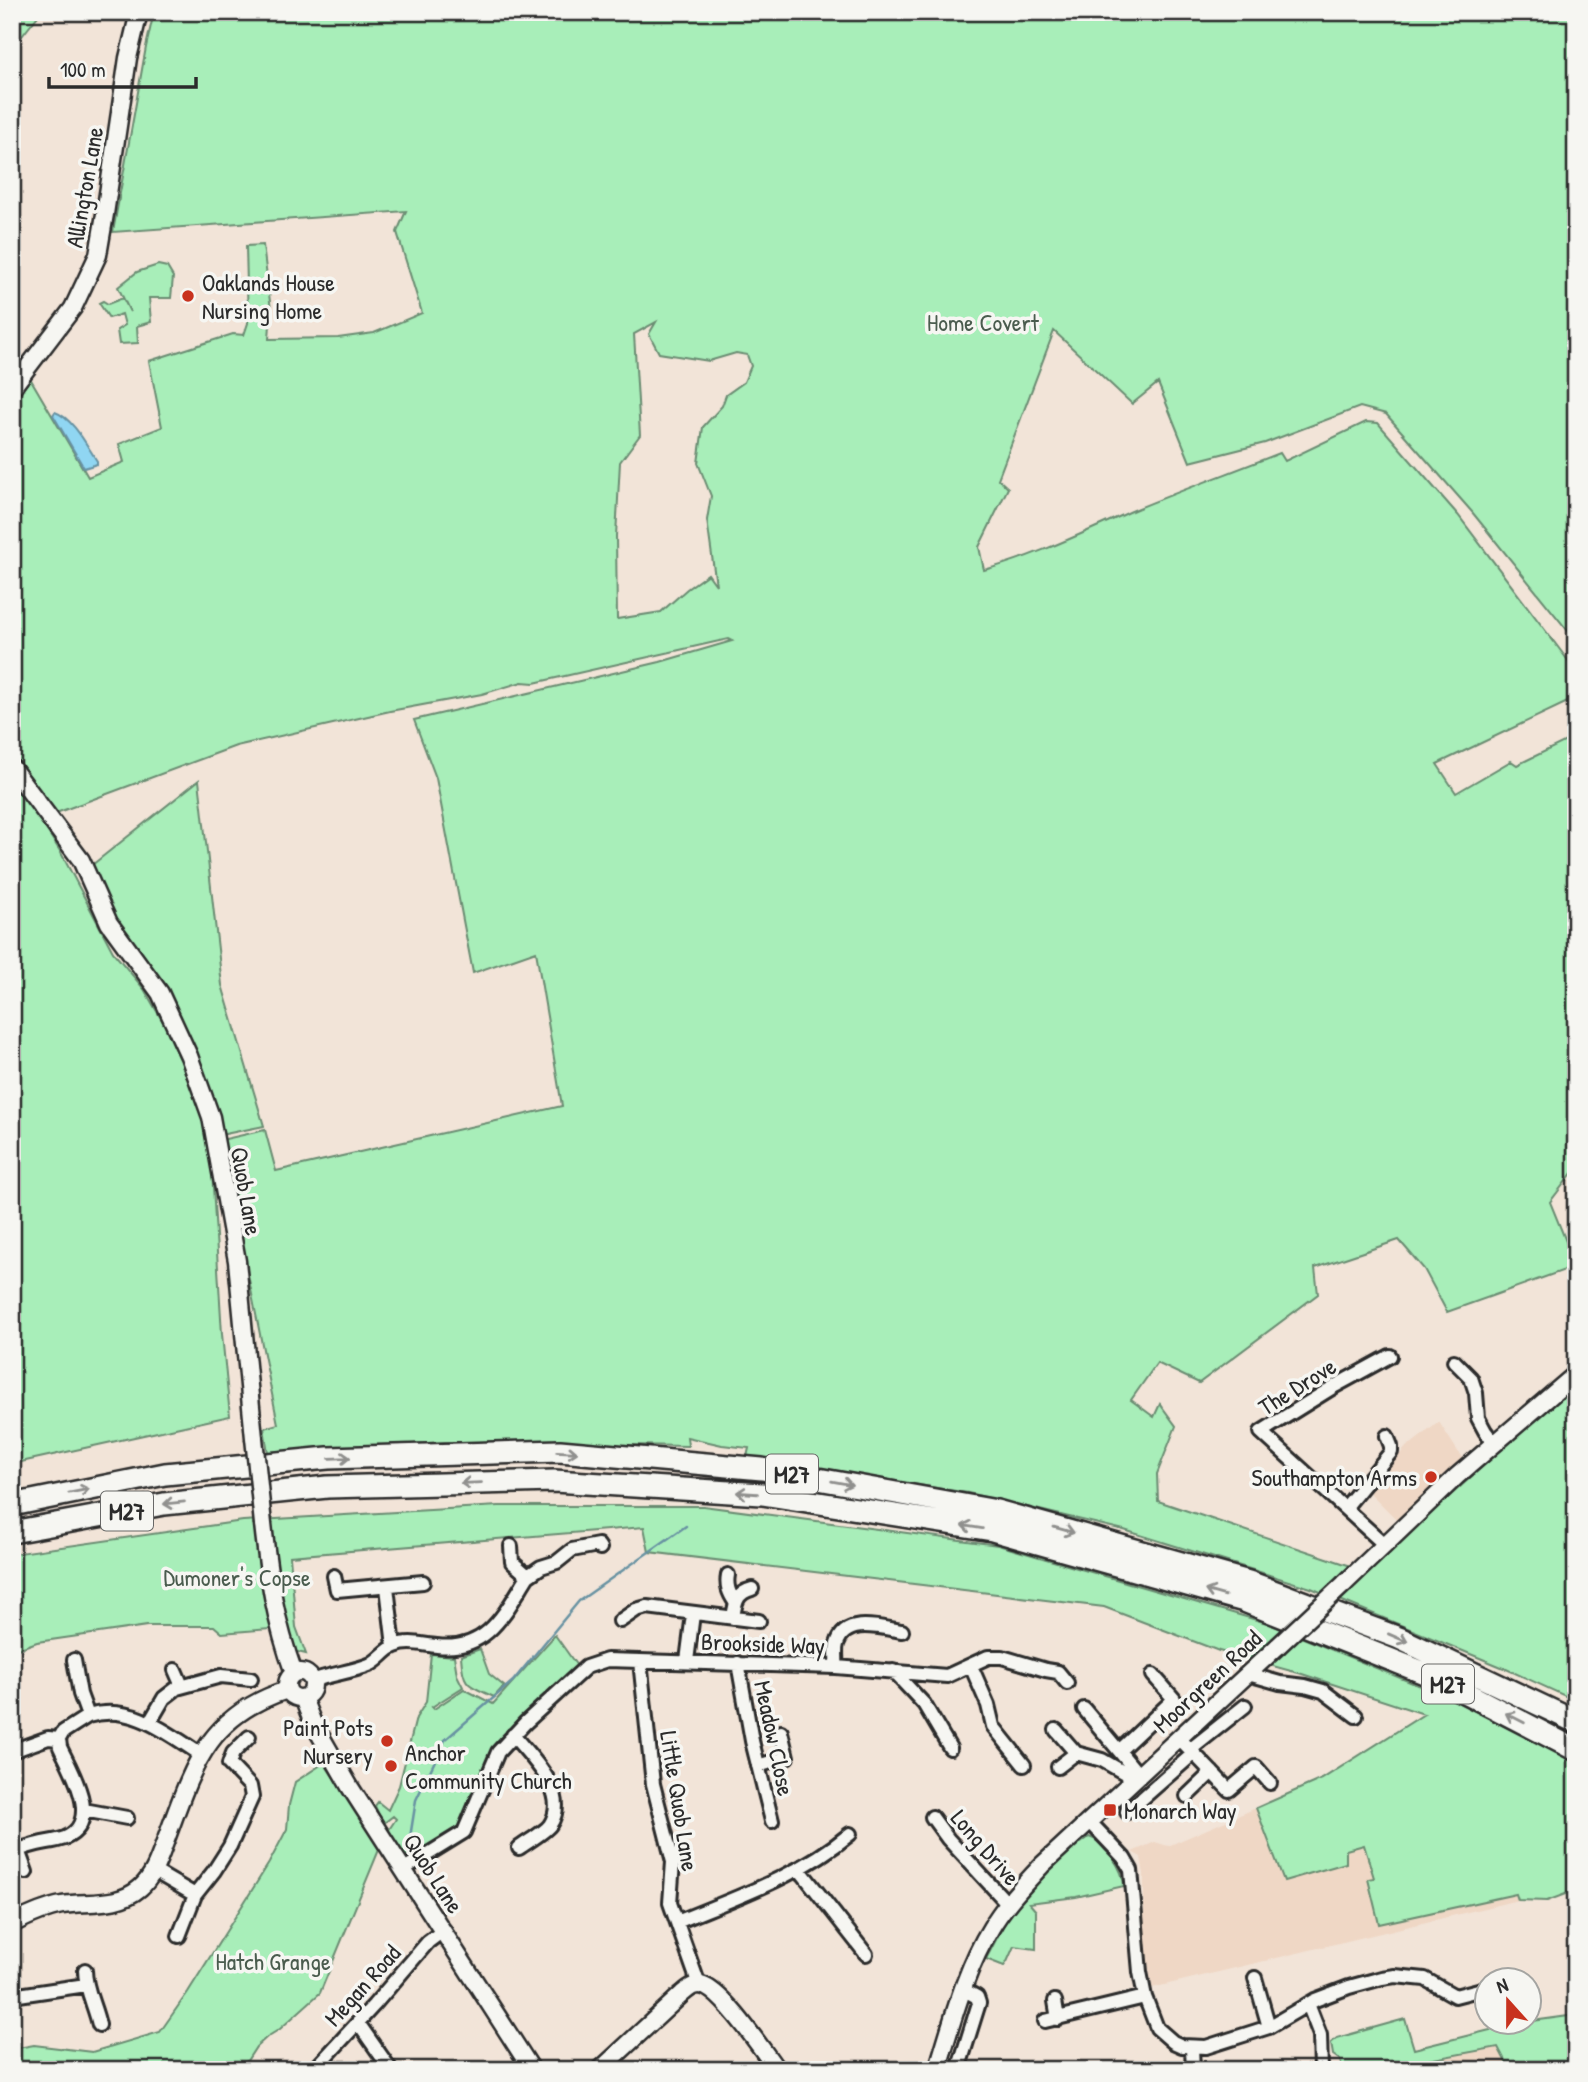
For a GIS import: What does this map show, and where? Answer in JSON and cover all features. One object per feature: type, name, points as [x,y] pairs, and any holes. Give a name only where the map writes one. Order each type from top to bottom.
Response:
[{"type":"highway","name":"M27","points":[[12,1505],[165,1474],[328,1458],[560,1451],[762,1469],[997,1511],[1249,1582],[1399,1638],[1576,1722]]},
{"type":"highway","name":"M27","points":[[12,1532],[164,1504],[327,1487],[554,1481],[762,1494],[992,1531],[1244,1601],[1437,1678],[1576,1749]]},
{"type":"street","name":"Allington Lane","points":[[12,388],[73,308],[98,255],[128,58],[139,12]]},
{"type":"street","name":"Quob Lane","points":[[12,768],[81,860],[108,923],[160,993],[189,1056],[211,1117],[237,1261],[274,1609],[281,1640],[294,1673]]},
{"type":"street","name":"The Drove","points":[[1385,1545],[1261,1432],[1390,1356]]},
{"type":"street","points":[[1454,1361],[1473,1383],[1478,1418],[1494,1443]]},
{"type":"street","name":"Moorgreen Road","points":[[937,2070],[970,1972],[990,1929],[1007,1904],[1042,1865],[1137,1777],[1188,1746],[1248,1674],[1494,1443],[1576,1374]]},
{"type":"street","points":[[1345,1508],[1391,1452],[1387,1436]]},
{"type":"street","points":[[312,1681],[373,1663],[394,1646],[416,1642],[439,1647],[457,1647],[487,1635],[499,1622],[528,1576],[541,1567],[557,1562],[572,1550],[598,1545],[600,1548]]},
{"type":"street","points":[[511,1546],[512,1562],[528,1576]]},
{"type":"street","points":[[728,1575],[728,1591],[735,1602]]},
{"type":"street","points":[[334,1576],[337,1590],[423,1582]]},
{"type":"street","points":[[387,1587],[394,1646]]},
{"type":"street","points":[[733,1618],[735,1602],[740,1594],[752,1589]]},
{"type":"street","points":[[620,1621],[636,1610],[645,1608],[645,1593]]},
{"type":"street","name":"Brookside Way","points":[[645,1608],[759,1621]]},
{"type":"street","name":"Brookside Way","points":[[687,1661],[693,1614]]},
{"type":"street","name":"Brookside Way","points":[[836,1667],[837,1643],[848,1629],[860,1625],[902,1630]]},
{"type":"street","name":"Brookside Way","points":[[404,1869],[464,1832],[498,1752],[586,1667],[607,1660],[836,1667],[947,1675],[988,1657],[1002,1657],[1058,1672],[1067,1683]]},
{"type":"street","points":[[74,1660],[80,1694],[88,1716]]},
{"type":"street","name":"Little Quob Lane","points":[[640,1661],[653,1784],[673,1862],[670,1903],[699,1985]]},
{"type":"street","name":"Meadow Close","points":[[738,1663],[751,1741],[772,1821]]},
{"type":"street","points":[[971,1666],[988,1705],[993,1726],[1024,1765]]},
{"type":"street","points":[[175,1670],[181,1686]]},
{"type":"street","points":[[893,1671],[924,1704],[950,1748]]},
{"type":"street","points":[[294,1673],[307,1674],[312,1681],[312,1690],[303,1698],[294,1697],[287,1690],[287,1681],[294,1673]]},
{"type":"street","points":[[1248,1674],[1291,1690],[1323,1690],[1356,1716]]},
{"type":"street","points":[[1119,1751],[1174,1699],[1153,1675]]},
{"type":"street","points":[[150,1722],[164,1698],[181,1686],[221,1676],[251,1679]]},
{"type":"street","points":[[12,1924],[54,1907],[111,1902],[126,1897],[141,1887],[154,1871],[200,1754],[214,1736],[243,1711],[287,1690]]},
{"type":"street","name":"Quob Lane","points":[[303,1698],[312,1720],[351,1787],[532,2070]]},
{"type":"street","points":[[1127,1812],[1188,1746],[1245,1706]]},
{"type":"street","points":[[1084,1709],[1137,1777]]},
{"type":"street","points":[[26,1872],[15,1852],[67,1837],[78,1828],[84,1811],[78,1788],[60,1747],[59,1739],[63,1732],[88,1716],[114,1712],[150,1722],[200,1754]]},
{"type":"street","points":[[1056,1730],[1076,1753],[1102,1759],[1137,1777]]},
{"type":"street","points":[[758,1766],[787,1757],[781,1732]]},
{"type":"street","points":[[513,1735],[552,1784],[557,1803],[550,1825],[519,1848]]},
{"type":"street","points":[[179,1936],[195,1895],[230,1846],[252,1797],[250,1786],[229,1764],[233,1754],[249,1737]]},
{"type":"street","points":[[12,1751],[48,1738],[59,1739]]},
{"type":"street","points":[[1188,1746],[1230,1790],[1256,1767],[1270,1783]]},
{"type":"street","points":[[1058,1767],[1076,1753]]},
{"type":"street","points":[[1186,1796],[1212,1772]]},
{"type":"street","points":[[84,1811],[127,1818]]},
{"type":"street","name":"Long Drive","points":[[932,1817],[948,1839],[1007,1904]]},
{"type":"street","points":[[1089,1821],[1124,1858],[1131,1870],[1145,1997],[1152,2020],[1173,2042],[1192,2048],[1206,2047],[1269,2027],[1308,2004],[1349,1987],[1395,1976],[1425,1979],[1455,1996],[1472,1992]]},
{"type":"street","points":[[677,1922],[800,1870],[850,1834]]},
{"type":"street","points":[[800,1870],[866,1954]]},
{"type":"street","points":[[154,1871],[195,1895]]},
{"type":"street","name":"Megan Road","points":[[314,2070],[428,1942],[444,1930]]},
{"type":"street","points":[[85,1970],[86,1985],[99,2025]]},
{"type":"street","points":[[1255,1978],[1269,2027]]},
{"type":"street","points":[[12,1996],[86,1985]]},
{"type":"street","points":[[600,2070],[690,1987],[699,1985],[712,1990],[727,2005],[777,2070]]},
{"type":"street","points":[[958,2070],[979,2003],[977,1997],[964,1990]]},
{"type":"street","points":[[1055,2001],[1052,2020],[1145,1997]]},
{"type":"street","points":[[1308,2004],[1320,2035],[1321,2070]]},
{"type":"street","points":[[358,2023],[391,2070]]},
{"type":"street","points":[[1192,2048],[1193,2070]]},
{"type":"shaded area","points":[[1439,1422],[1464,1461],[1397,1520],[1367,1490],[1409,1444]]},
{"type":"shaded area","points":[[1329,1788],[1486,1792],[1518,1900],[1152,1988],[1144,1938],[1144,1874],[1141,1857],[1132,1852],[1155,1842],[1168,1846],[1256,1808]]},
{"type":"shaded area","points":[[1500,2044],[1510,2070],[1379,2070]]},
{"type":"green space","points":[[12,12],[41,12],[15,45],[12,43]]},
{"type":"green space","name":"Home Covert","points":[[154,12],[1576,12],[1576,641],[1472,512],[1386,414],[1360,407],[1265,443],[1190,462],[1158,383],[1132,404],[1054,331],[998,479],[1008,488],[979,547],[984,570],[1060,543],[1152,503],[1280,453],[1285,461],[1366,422],[1378,423],[1458,515],[1576,671],[1576,698],[1437,764],[1456,793],[1511,761],[1517,765],[1576,736],[1576,1168],[1550,1202],[1576,1266],[1447,1312],[1424,1269],[1399,1240],[1315,1268],[1318,1294],[1199,1383],[1157,1363],[1131,1400],[1154,1417],[1160,1404],[1176,1426],[1157,1474],[1158,1501],[1363,1570],[1576,1383],[1576,1701],[1504,1668],[1311,1588],[1124,1530],[968,1493],[747,1457],[749,1448],[687,1437],[688,1446],[445,1442],[268,1453],[264,1428],[278,1424],[221,1140],[265,1130],[276,1171],[562,1106],[536,951],[473,973],[436,778],[414,720],[660,662],[732,641],[728,639],[534,683],[522,682],[482,694],[390,711],[236,746],[56,813],[12,752],[12,408],[30,378],[88,477],[124,462],[119,444],[162,427],[149,361],[233,334],[244,335],[248,323],[246,246],[263,245],[271,310],[269,339],[338,338],[374,333],[422,313],[397,232],[406,211],[113,232]],"holes":[[[656,322],[649,334],[659,353],[709,361],[736,353],[747,355],[751,366],[744,382],[726,395],[722,406],[703,427],[698,463],[711,496],[707,520],[716,585],[708,574],[661,612],[617,619],[616,536],[620,462],[640,435],[634,334]]]},
{"type":"green space","points":[[158,265],[167,267],[173,277],[171,298],[149,298],[151,322],[137,326],[138,343],[119,344],[117,330],[125,325],[122,314],[109,318],[99,303],[103,301],[108,304],[123,298],[130,312],[118,287],[137,272]]},
{"type":"green space","points":[[12,776],[60,851],[113,952],[144,989],[178,1048],[199,1099],[212,1170],[230,1416],[12,1464]]},
{"type":"green space","points":[[199,780],[222,985],[264,1126],[220,1135],[176,1008],[129,945],[92,865]]},
{"type":"green space","name":"Dumoner's Copse","points":[[499,1506],[703,1506],[998,1545],[1267,1623],[1449,1698],[1576,1762],[1576,1890],[1547,1901],[1518,1900],[1516,1894],[1379,1924],[1368,1879],[1374,1878],[1364,1845],[1346,1850],[1346,1863],[1284,1881],[1256,1808],[1322,1779],[1424,1714],[1302,1674],[1219,1651],[1104,1607],[649,1552],[644,1527],[290,1556],[296,1627],[306,1654],[293,1651],[282,1628],[222,1633],[214,1626],[147,1626],[37,1642],[12,1651],[12,1554],[243,1521]]},
{"type":"green space","points":[[555,1635],[577,1666],[502,1737],[457,1831],[413,1857],[411,1854],[406,1856],[388,1831],[396,1819],[393,1816],[382,1822],[375,1806],[378,1802],[388,1810],[399,1786],[416,1718],[426,1702],[431,1654],[454,1656],[457,1675],[463,1687],[432,1707],[434,1709],[464,1689],[493,1704]]},
{"type":"green space","points":[[480,1649],[489,1674],[504,1686],[494,1697],[468,1683],[463,1673],[461,1656]]},
{"type":"green space","name":"Hatch Grange","points":[[324,1763],[381,1845],[320,1993],[256,2047],[241,2070],[12,2070],[12,2049],[34,2045],[92,2052],[160,2032],[269,1863],[287,1829],[295,1782]]},
{"type":"green space","points":[[1089,1837],[1101,1844],[1112,1857],[1121,1873],[1124,1886],[1076,1897],[1029,1903],[1036,1911],[1036,1949],[1014,1946],[1004,1966],[986,1959],[1021,1897],[1076,1842],[1081,1843]]},
{"type":"green space","points":[[1576,2015],[1576,2070],[1510,2070],[1498,2047],[1374,2070],[1340,2070],[1340,2060],[1333,2055],[1331,2043],[1337,2038],[1405,2019],[1414,2049],[1472,2034],[1542,2036],[1542,2020]]},
{"type":"water","points":[[55,412],[74,426],[97,464],[84,468],[53,415]]},
{"type":"waterway","points":[[408,1850],[416,1800],[445,1740],[513,1681],[579,1601],[686,1526]]},
{"type":"place","name":"Oaklands House Nursing Home","points":[[188,296]]},
{"type":"place","name":"Southampton Arms","points":[[1431,1477]]},
{"type":"place","name":"Paint Pots Nursery","points":[[387,1741]]},
{"type":"place","name":"Anchor Community Church","points":[[391,1766]]},
{"type":"place","name":"Monarch Way","points":[[1110,1810]]}]
